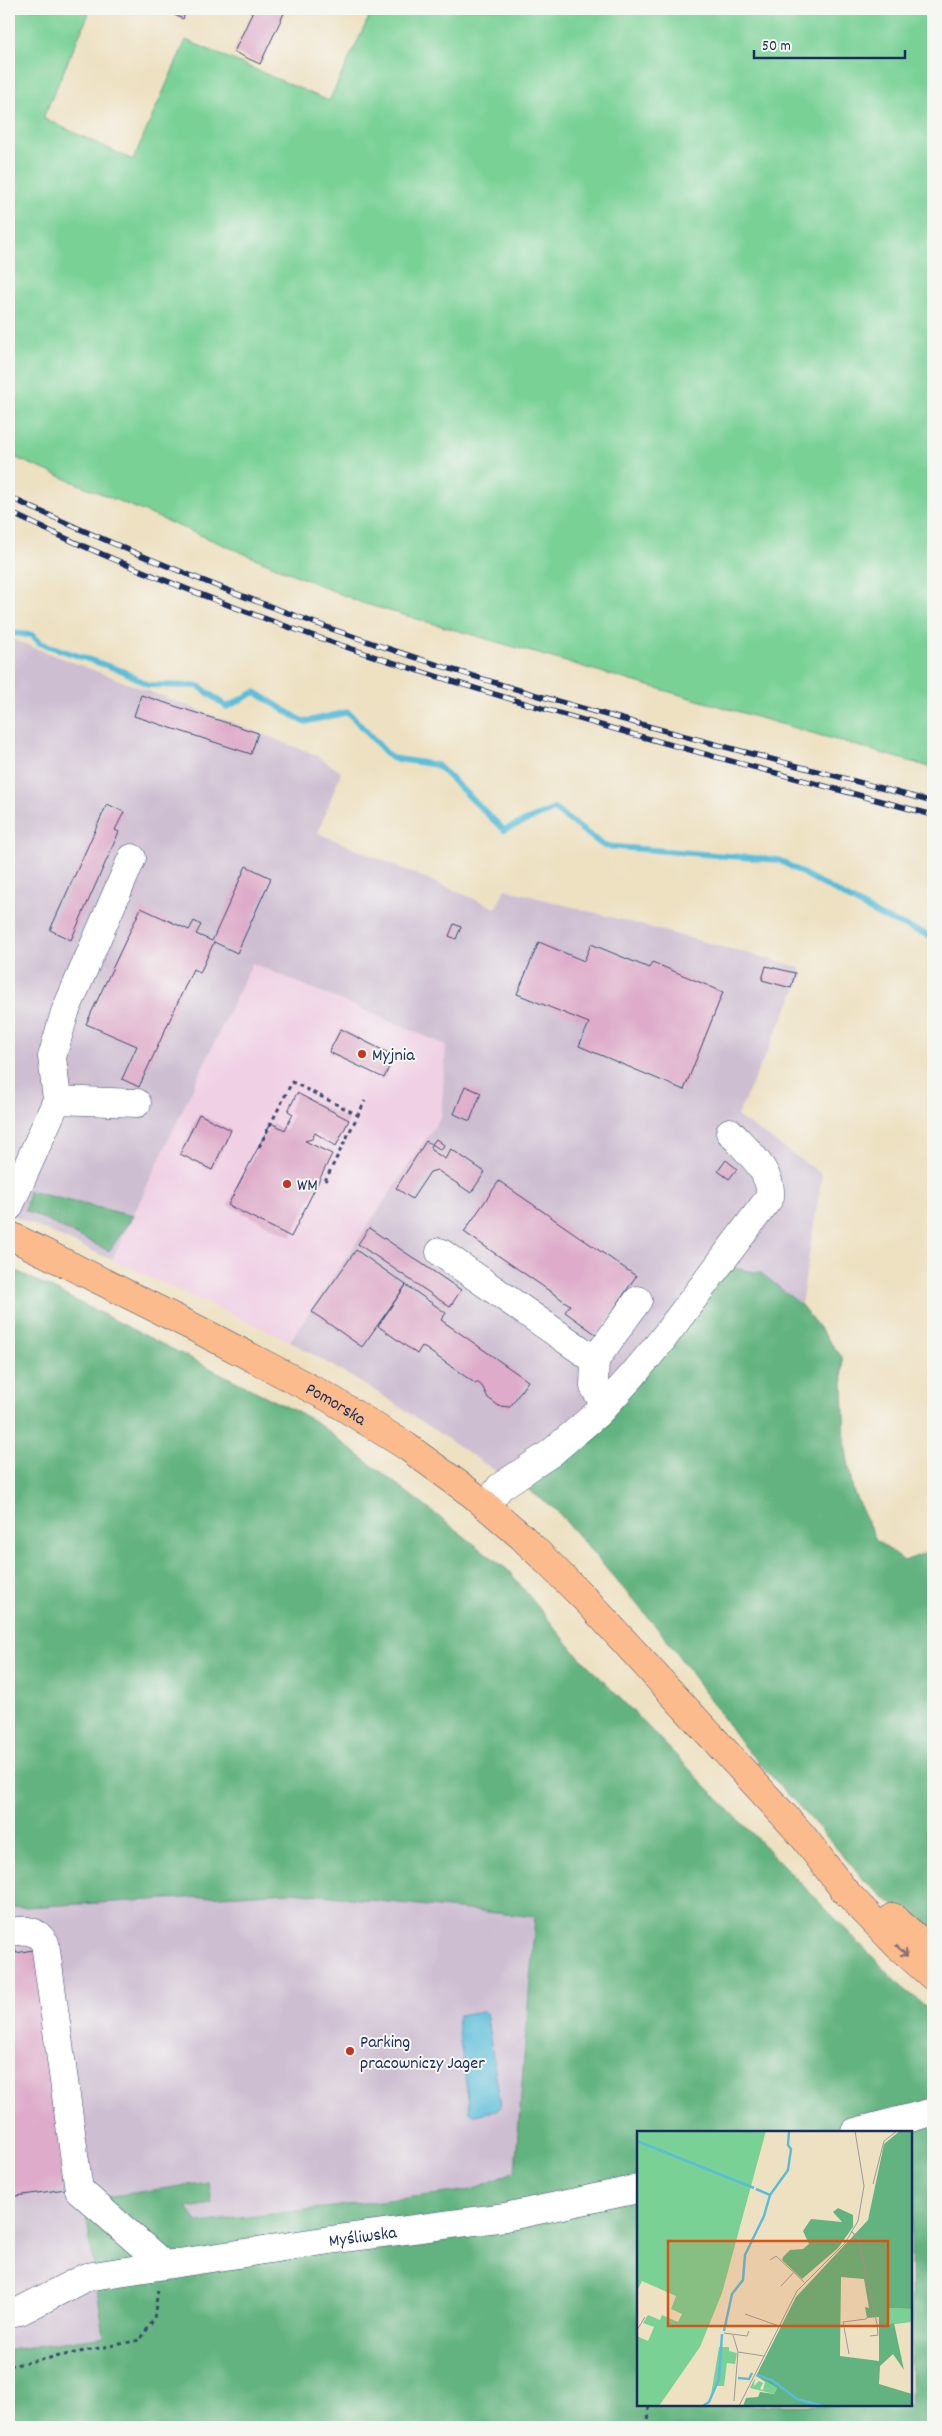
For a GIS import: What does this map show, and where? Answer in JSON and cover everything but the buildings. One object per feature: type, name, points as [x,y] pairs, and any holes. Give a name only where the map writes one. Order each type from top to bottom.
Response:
[{"type":"main road","name":"Pomorska","points":[[9,1235],[231,1346],[329,1398],[406,1446],[486,1506],[572,1585],[802,1835]]},
{"type":"main road","points":[[802,1835],[933,1952]]},
{"type":"main road","points":[[802,1835],[844,1890],[898,1946],[933,1977]]},
{"type":"street","points":[[9,1208],[57,1100],[52,1057],[65,1012],[132,858]]},
{"type":"street","points":[[57,1100],[137,1103]]},
{"type":"street","points":[[486,1506],[500,1487],[551,1453],[605,1405],[662,1340],[770,1197],[772,1188],[766,1174],[730,1132]]},
{"type":"street","points":[[440,1252],[595,1360]]},
{"type":"street","points":[[605,1405],[594,1387],[595,1360],[638,1300]]},
{"type":"street","points":[[9,1932],[28,1929],[39,1934],[45,1943],[79,2190],[163,2264]]},
{"type":"street","points":[[859,2131],[933,2112]]},
{"type":"street","name":"Myśliwska","points":[[9,2313],[20,2311],[86,2277],[163,2264],[505,2217],[637,2189]]},
{"type":"path","points":[[259,1147],[292,1082],[358,1115]]},
{"type":"path","points":[[325,1181],[365,1101]]},
{"type":"path","points":[[9,2366],[140,2340],[154,2319],[163,2264]]},
{"type":"path","points":[[648,2427],[649,2406]]},
{"type":"shaded area","points":[[9,638],[314,754],[341,772],[318,833],[496,908],[505,889],[799,967],[803,975],[737,1116],[822,1174],[801,1305],[761,1273],[726,1267],[518,1482],[491,1468],[382,1395],[290,1341],[441,1117],[446,1045],[252,963],[112,1260],[9,1214]]},
{"type":"shaded area","points":[[252,963],[446,1045],[441,1117],[290,1341],[112,1260]]},
{"type":"shaded area","points":[[292,1892],[535,1916],[515,2171],[472,2190],[198,2223],[186,2208],[210,2194],[209,2182],[84,2200],[104,2336],[9,2350],[9,1908]]},
{"type":"green space","points":[[9,9],[91,9],[43,118],[133,160],[186,40],[329,101],[373,9],[933,9],[933,768],[362,603],[9,455]]},
{"type":"green space","points":[[29,1191],[133,1216],[109,1251],[25,1210]]},
{"type":"green space","points":[[9,1267],[313,1420],[508,1570],[573,1650],[903,1988],[933,2012],[933,2427],[9,2427],[9,2350],[104,2336],[84,2200],[209,2182],[212,2204],[187,2208],[198,2223],[472,2190],[515,2171],[535,1917],[292,1892],[9,1908]]},
{"type":"green space","points":[[726,1267],[761,1273],[801,1305],[842,1357],[845,1444],[853,1491],[876,1540],[904,1561],[933,1550],[933,1939],[864,1880],[821,1830],[745,1748],[665,1637],[556,1510],[518,1482]]},
{"type":"water","points":[[483,2011],[486,2013],[501,2107],[496,2111],[474,2115],[470,2111],[457,2019],[459,2015]]},
{"type":"waterway","points":[[9,633],[32,635],[40,643],[123,671],[148,685],[199,686],[227,707],[255,692],[304,722],[348,712],[391,758],[437,765],[504,830],[554,809],[604,846],[779,860],[882,917],[933,937]]},
{"type":"railway","points":[[9,497],[218,587],[289,614],[433,663],[578,707],[933,802]]},
{"type":"railway","points":[[9,512],[120,562],[233,607],[348,648],[464,685],[581,719],[933,815]]},
{"type":"place","name":"Myjnia","points":[[362,1054]]},
{"type":"place","name":"WM","points":[[287,1184]]},
{"type":"place","name":"Parking pracowniczy Jager","points":[[350,2051]]}]
